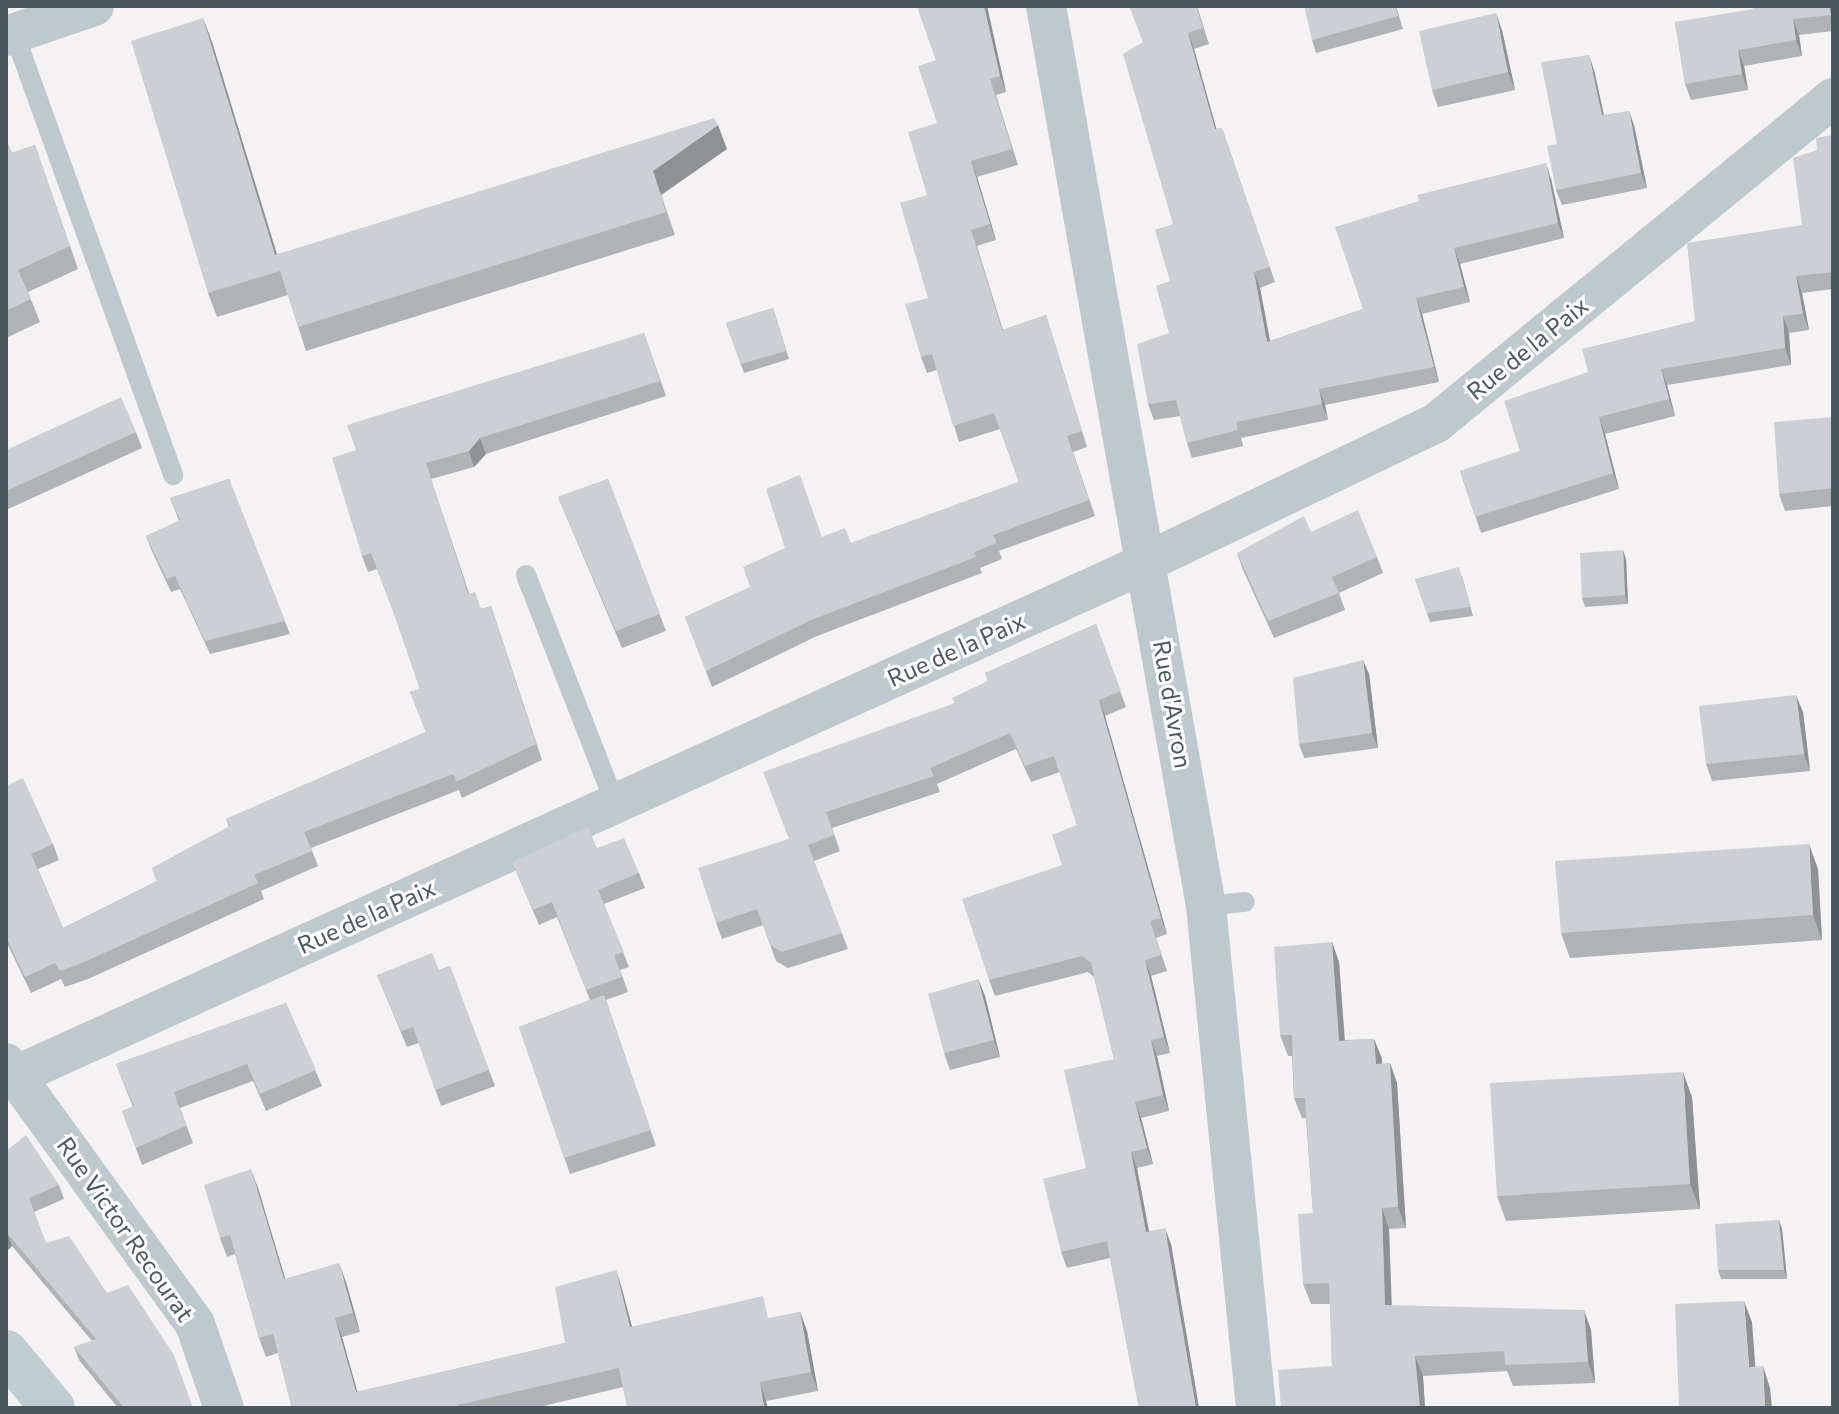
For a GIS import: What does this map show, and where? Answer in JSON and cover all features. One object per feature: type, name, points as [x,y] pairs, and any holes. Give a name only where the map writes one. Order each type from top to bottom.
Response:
[{"type":"street","points":[[10,35],[94,6]]},
{"type":"street","name":"Rue d'Avron","points":[[1046,6],[1149,561],[1206,906],[1256,1408]]},
{"type":"street","name":"Rue de la Paix","points":[[9,1073],[1149,561],[1436,423],[1833,98]]},
{"type":"street","name":"Rue Victor Recourat","points":[[9,1073],[195,1324],[224,1408]]},
{"type":"street","points":[[6,1352],[53,1408]]},
{"type":"lane","points":[[10,35],[173,475]]},
{"type":"lane","points":[[526,575],[615,803]]},
{"type":"lane","points":[[1206,906],[1245,902]]},
{"type":"building","points":[[917,6],[984,6],[1000,76],[990,79],[1012,149],[971,161],[990,224],[971,230],[1002,330],[1046,315],[1082,431],[1067,436],[1089,500],[993,535],[997,543],[974,552],[976,557],[811,620],[706,671],[685,617],[750,587],[743,567],[785,548],[766,489],[800,475],[822,537],[845,528],[851,543],[1019,482],[994,413],[953,426],[932,354],[921,357],[905,304],[928,298],[900,203],[927,195],[908,132],[937,123],[918,66],[936,60]]},
{"type":"building","points":[[1129,6],[1196,6],[1203,28],[1188,33],[1215,129],[1222,128],[1270,267],[1254,272],[1267,342],[1363,309],[1335,227],[1419,201],[1417,195],[1546,163],[1558,223],[1454,248],[1464,287],[1416,298],[1434,367],[1319,389],[1322,404],[1236,422],[1238,430],[1187,443],[1176,400],[1148,404],[1137,344],[1169,333],[1156,286],[1170,281],[1155,230],[1173,224],[1123,54],[1143,42]]},
{"type":"building","points":[[1304,6],[1395,6],[1398,16],[1312,40]]},
{"type":"building","points":[[1753,6],[1829,6],[1831,15],[1793,19],[1796,40],[1738,50],[1742,74],[1685,84],[1675,22],[1753,9]]},
{"type":"building","points":[[1496,13],[1508,72],[1432,90],[1419,31]]},
{"type":"building","points":[[203,18],[275,255],[714,118],[718,125],[653,171],[666,212],[298,327],[280,271],[208,293],[131,41]]},
{"type":"building","points":[[1589,55],[1602,115],[1629,111],[1641,173],[1556,190],[1547,146],[1557,144],[1541,62]]},
{"type":"building","points":[[1833,135],[1833,272],[1796,276],[1803,314],[1783,316],[1785,348],[1661,369],[1669,399],[1599,417],[1613,473],[1475,517],[1460,471],[1520,451],[1504,401],[1588,372],[1582,349],[1695,321],[1687,243],[1802,225],[1793,158],[1817,150],[1816,138]]},
{"type":"building","points":[[6,140],[12,153],[35,145],[70,246],[18,270],[31,299],[6,311]]},
{"type":"building","points":[[773,308],[786,351],[741,364],[726,323]]},
{"type":"building","points":[[644,333],[660,381],[480,438],[469,451],[426,463],[468,594],[475,592],[481,609],[491,606],[536,744],[456,782],[453,774],[304,832],[312,851],[254,875],[258,883],[82,963],[60,971],[55,963],[25,977],[6,937],[6,786],[23,778],[53,844],[31,854],[63,928],[157,881],[152,868],[230,826],[226,819],[426,732],[410,692],[420,689],[371,553],[362,556],[332,458],[356,450],[347,425]]},
{"type":"building","points":[[121,397],[136,432],[6,491],[6,450]]},
{"type":"building","points":[[1833,417],[1833,488],[1779,494],[1774,422]]},
{"type":"building","points":[[229,479],[285,621],[205,641],[175,576],[167,579],[146,536],[180,520],[170,498]]},
{"type":"building","points":[[608,479],[660,614],[616,631],[558,497]]},
{"type":"building","points":[[1358,510],[1377,557],[1332,577],[1339,593],[1268,621],[1237,553],[1304,516],[1311,532]]},
{"type":"building","points":[[1623,550],[1625,595],[1582,598],[1580,553]]},
{"type":"building","points":[[1459,567],[1470,607],[1427,613],[1415,579]]},
{"type":"building","points":[[1096,624],[1121,691],[1099,700],[1161,918],[1150,921],[1161,955],[1145,960],[1164,1037],[1151,1040],[1163,1095],[1135,1102],[1147,1148],[1131,1152],[1146,1232],[1165,1228],[1196,1408],[1139,1408],[1107,1241],[1061,1252],[1043,1179],[1086,1168],[1064,1070],[1114,1059],[1091,963],[1082,956],[989,980],[962,899],[1062,865],[1052,835],[1077,825],[1054,756],[1025,766],[1010,733],[930,768],[934,776],[826,812],[834,835],[808,845],[842,933],[782,952],[770,945],[757,909],[716,923],[698,868],[789,839],[763,772],[955,703],[952,698],[988,681],[985,673]]},
{"type":"building","points":[[1363,660],[1372,733],[1299,744],[1293,678]]},
{"type":"building","points":[[1796,695],[1804,754],[1706,764],[1699,706]]},
{"type":"building","points":[[588,827],[597,848],[624,838],[639,873],[598,890],[624,952],[614,955],[622,977],[586,990],[552,902],[533,910],[512,862]]},
{"type":"building","points":[[1809,844],[1813,915],[1561,933],[1555,861]]},
{"type":"building","points":[[1332,942],[1339,1041],[1374,1039],[1376,1064],[1390,1063],[1398,1207],[1382,1208],[1385,1305],[1584,1310],[1588,1362],[1505,1365],[1504,1351],[1415,1356],[1420,1408],[1281,1408],[1278,1370],[1332,1366],[1329,1283],[1303,1284],[1298,1214],[1313,1213],[1305,1098],[1294,1098],[1292,1035],[1280,1035],[1274,947]]},
{"type":"building","points":[[432,953],[439,970],[450,966],[489,1070],[435,1090],[413,1027],[401,1031],[377,975]]},
{"type":"building","points":[[978,979],[994,1040],[944,1053],[928,994]]},
{"type":"building","points":[[604,995],[651,1130],[564,1158],[519,1027]]},
{"type":"building","points":[[286,1003],[316,1070],[260,1094],[247,1064],[174,1092],[186,1126],[136,1148],[122,1111],[134,1106],[116,1064]]},
{"type":"building","points":[[1683,1072],[1690,1184],[1497,1196],[1490,1083]]},
{"type":"building","points":[[26,1135],[59,1185],[29,1198],[46,1243],[69,1236],[107,1293],[128,1285],[174,1355],[193,1408],[124,1408],[74,1347],[96,1339],[6,1234],[6,1151]]},
{"type":"building","points":[[251,1169],[284,1279],[339,1263],[353,1313],[335,1318],[356,1392],[565,1343],[555,1287],[616,1270],[630,1327],[763,1296],[768,1318],[800,1312],[811,1372],[760,1382],[764,1408],[627,1408],[619,1368],[458,1405],[459,1408],[292,1408],[273,1334],[259,1338],[230,1235],[220,1238],[204,1185]]},
{"type":"building","points":[[1779,1220],[1784,1270],[1718,1270],[1715,1224]]},
{"type":"building","points":[[1744,1301],[1749,1367],[1763,1366],[1765,1408],[1679,1408],[1675,1304]]}]
